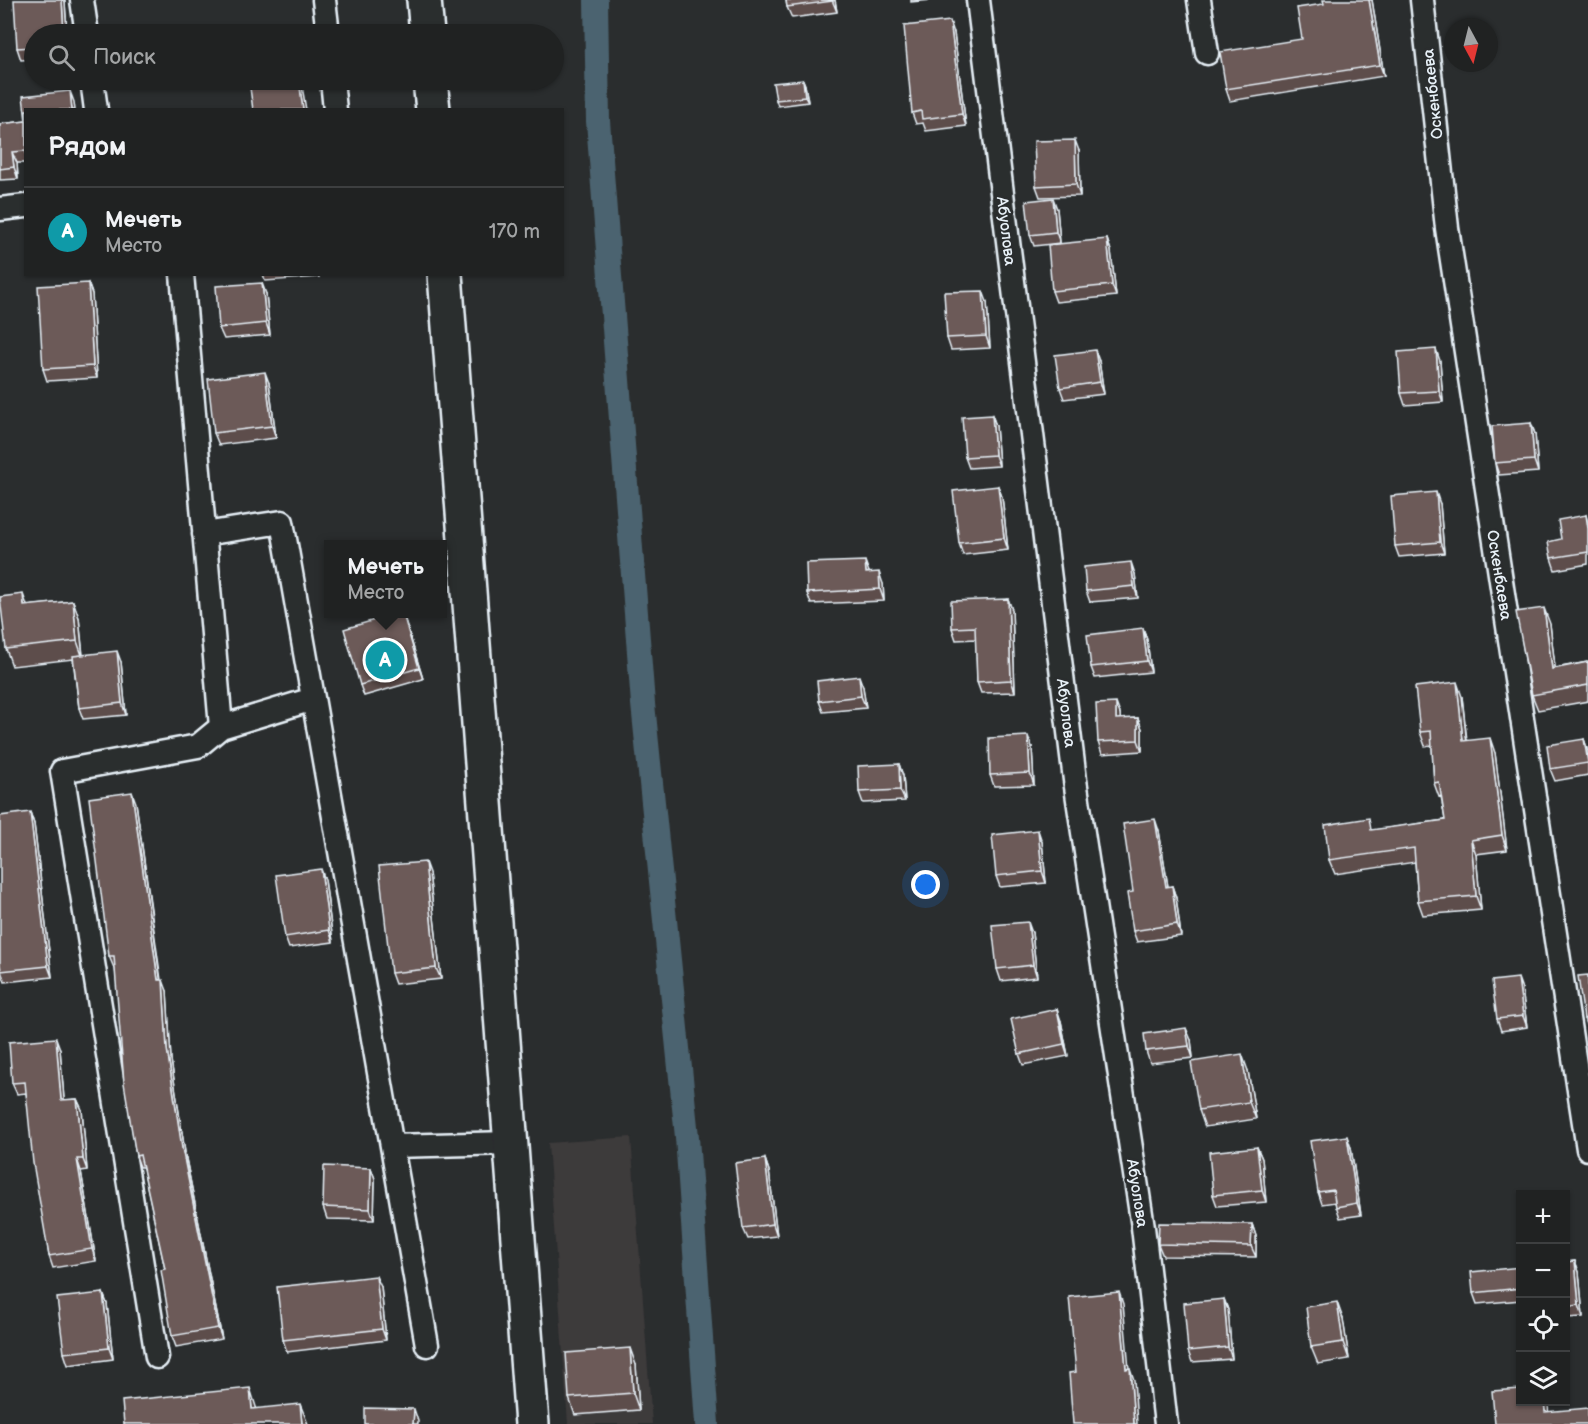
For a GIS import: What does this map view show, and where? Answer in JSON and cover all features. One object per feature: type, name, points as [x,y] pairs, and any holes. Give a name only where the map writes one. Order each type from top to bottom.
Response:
[{"type":"main road","points":[[424,0],[426,24]]},
{"type":"main road","points":[[431,90],[433,108]]},
{"type":"main road","points":[[445,276],[532,1424]]},
{"type":"street","points":[[82,0],[86,24]]},
{"type":"street","points":[[324,0],[327,24]]},
{"type":"street","name":"Абуолова","points":[[978,0],[1075,780],[1143,1227],[1167,1424]]},
{"type":"street","points":[[1199,0],[1207,53]]},
{"type":"street","name":"Оскенбаева","points":[[1422,0],[1447,228],[1588,1149]]},
{"type":"street","points":[[93,90],[96,108]]},
{"type":"street","points":[[333,90],[335,108]]},
{"type":"street","points":[[0,208],[24,206]]},
{"type":"street","points":[[182,276],[221,727]]},
{"type":"street","points":[[204,534],[282,522],[427,1345]]},
{"type":"street","points":[[158,1357],[62,771],[198,746],[221,727],[313,699]]},
{"type":"street","points":[[392,1146],[511,1143]]},
{"type":"shaded area","points":[[631,1137],[652,1424],[568,1424],[548,1143]]},
{"type":"building","points":[[14,0],[62,0],[63,24],[24,24],[24,48],[17,48]]},
{"type":"building","points":[[786,0],[832,0],[833,1],[787,7]]},
{"type":"building","points":[[1323,0],[1369,0],[1380,65],[1226,89],[1220,52],[1302,39],[1297,8],[1324,4]]},
{"type":"building","points":[[950,21],[962,114],[922,119],[921,111],[912,113],[904,26]]},
{"type":"building","points":[[803,80],[805,97],[776,100],[773,83]]},
{"type":"building","points":[[250,90],[300,90],[303,108],[253,108]]},
{"type":"building","points":[[70,91],[72,108],[24,108],[23,96]]},
{"type":"building","points":[[24,121],[24,151],[12,152],[14,167],[0,169],[0,124]]},
{"type":"building","points":[[1075,140],[1076,184],[1036,186],[1034,141]]},
{"type":"building","points":[[1053,198],[1056,232],[1030,235],[1026,201]]},
{"type":"building","points":[[1107,239],[1112,285],[1052,291],[1048,245]]},
{"type":"building","points":[[88,283],[93,366],[43,369],[38,286]]},
{"type":"building","points":[[262,283],[266,323],[219,328],[216,286]]},
{"type":"building","points":[[983,291],[986,336],[947,338],[944,292]]},
{"type":"building","points":[[1436,349],[1439,391],[1401,393],[1398,352]]},
{"type":"building","points":[[1095,350],[1100,382],[1060,388],[1055,355]]},
{"type":"building","points":[[265,372],[272,426],[214,433],[208,379]]},
{"type":"building","points":[[992,415],[995,455],[965,457],[962,417]]},
{"type":"building","points":[[1531,423],[1534,460],[1495,463],[1492,426]]},
{"type":"building","points":[[998,486],[1004,538],[959,543],[953,491]]},
{"type":"building","points":[[1436,492],[1440,542],[1395,546],[1391,496]]},
{"type":"building","points":[[1586,515],[1588,552],[1551,558],[1548,542],[1561,539],[1558,520]]},
{"type":"building","points":[[865,561],[866,573],[879,572],[880,589],[807,593],[806,563]]},
{"type":"building","points":[[1131,562],[1134,586],[1086,591],[1084,567]]},
{"type":"building","points":[[23,594],[24,606],[73,601],[77,641],[6,649],[0,597]]},
{"type":"building","points":[[1008,599],[1011,680],[977,682],[975,627],[952,628],[951,601]]},
{"type":"building","points":[[1544,608],[1552,669],[1588,662],[1588,685],[1532,695],[1516,612]]},
{"type":"building","points":[[381,618],[404,618],[419,668],[360,685],[344,629]]},
{"type":"building","points":[[1143,628],[1147,661],[1091,667],[1087,635]]},
{"type":"building","points":[[117,651],[122,703],[79,708],[73,656]]},
{"type":"building","points":[[859,676],[861,696],[819,701],[817,681]]},
{"type":"building","points":[[1457,682],[1463,741],[1490,738],[1502,835],[1471,840],[1476,896],[1418,901],[1414,848],[1329,860],[1325,825],[1369,818],[1371,830],[1445,820],[1439,782],[1434,783],[1431,731],[1420,732],[1415,687]]},
{"type":"building","points":[[1116,703],[1116,719],[1138,718],[1138,740],[1098,742],[1096,704]]},
{"type":"building","points":[[1028,736],[1030,773],[990,775],[989,738]]},
{"type":"building","points":[[1584,739],[1588,763],[1550,769],[1547,745]]},
{"type":"building","points":[[899,764],[900,790],[859,792],[858,766]]},
{"type":"building","points":[[132,792],[158,980],[163,980],[167,1049],[182,1148],[218,1328],[172,1336],[161,1270],[165,1269],[140,1155],[136,1156],[124,1083],[114,956],[109,956],[89,798]]},
{"type":"building","points":[[30,812],[48,966],[1,971],[0,816]]},
{"type":"building","points":[[1155,819],[1166,887],[1172,886],[1177,924],[1133,931],[1127,893],[1133,892],[1123,824]]},
{"type":"building","points":[[1038,830],[1042,871],[996,876],[992,835]]},
{"type":"building","points":[[425,862],[436,968],[391,973],[379,866]]},
{"type":"building","points":[[321,869],[329,930],[285,937],[276,875]]},
{"type":"building","points":[[1028,922],[1033,965],[997,969],[992,925]]},
{"type":"building","points":[[1588,975],[1588,1018],[1584,1019],[1578,976]]},
{"type":"building","points":[[1518,978],[1523,1016],[1497,1019],[1492,981]]},
{"type":"building","points":[[1057,1009],[1064,1044],[1019,1054],[1011,1019]]},
{"type":"building","points":[[1186,1028],[1189,1046],[1146,1051],[1144,1034]]},
{"type":"building","points":[[56,1038],[61,1100],[77,1099],[83,1159],[77,1159],[92,1249],[49,1256],[33,1163],[25,1082],[12,1083],[9,1042]]},
{"type":"building","points":[[1242,1054],[1249,1102],[1199,1110],[1191,1062]]},
{"type":"building","points":[[1347,1136],[1357,1203],[1336,1207],[1333,1190],[1318,1192],[1310,1141]]},
{"type":"building","points":[[1257,1147],[1262,1190],[1213,1195],[1209,1152]]},
{"type":"building","points":[[765,1159],[773,1224],[743,1228],[735,1163]]},
{"type":"building","points":[[324,1166],[371,1168],[370,1209],[323,1207]]},
{"type":"building","points":[[1159,1223],[1252,1224],[1251,1246],[1158,1244]]},
{"type":"building","points":[[1575,1261],[1579,1305],[1570,1306],[1570,1298],[1570,1262]]},
{"type":"building","points":[[1516,1268],[1516,1289],[1473,1293],[1471,1272]]},
{"type":"building","points":[[376,1276],[382,1329],[283,1340],[277,1287]]},
{"type":"building","points":[[1119,1292],[1126,1369],[1130,1368],[1134,1424],[1073,1424],[1069,1373],[1076,1372],[1069,1297]]},
{"type":"building","points":[[103,1293],[109,1348],[64,1353],[57,1298]]},
{"type":"building","points":[[1224,1299],[1228,1347],[1188,1351],[1184,1303]]},
{"type":"building","points":[[1337,1302],[1343,1342],[1311,1347],[1306,1307]]},
{"type":"building","points":[[630,1348],[633,1393],[569,1398],[566,1353]]},
{"type":"building","points":[[250,1388],[252,1409],[300,1404],[302,1424],[124,1424],[122,1401]]},
{"type":"building","points":[[1516,1389],[1516,1406],[1544,1406],[1545,1412],[1588,1408],[1588,1424],[1495,1424],[1492,1391]]},
{"type":"building","points":[[365,1408],[414,1409],[413,1424],[365,1424]]},
{"type":"waterway","points":[[596,0],[598,121],[643,704],[687,1137],[707,1424]]},
{"type":"place","name":"Мечеть","points":[[385,660]]}]
